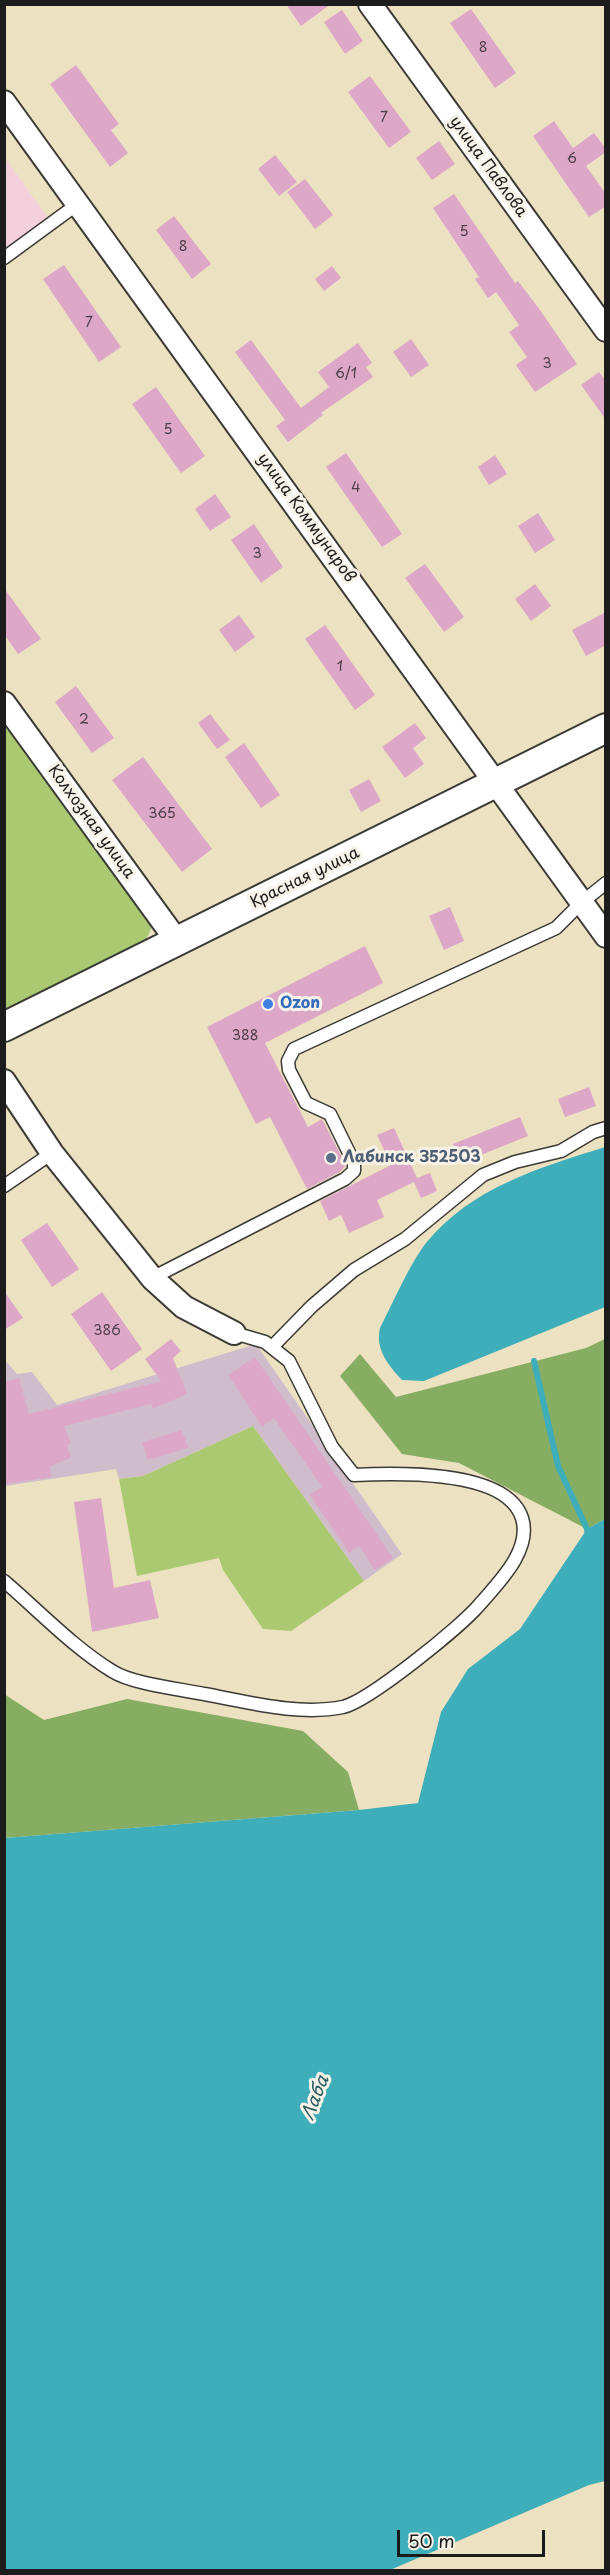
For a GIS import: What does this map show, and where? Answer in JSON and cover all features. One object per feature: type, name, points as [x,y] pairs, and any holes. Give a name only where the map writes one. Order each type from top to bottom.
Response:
[{"type":"street","name":"улица Павлова","points":[[370,4],[606,330]]},
{"type":"street","name":"улица Коммунаров","points":[[4,102],[606,936]]},
{"type":"street","name":"Колхозная улица","points":[[4,703],[177,941]]},
{"type":"street","name":"Красная улица","points":[[4,1026],[606,728]]},
{"type":"street","points":[[4,1081],[52,1153],[152,1278],[184,1307],[234,1334]]},
{"type":"lane","points":[[4,258],[79,203]]},
{"type":"lane","points":[[152,1278],[345,1179],[354,1171],[354,1162],[330,1114],[306,1104],[289,1071],[288,1061],[294,1049],[556,928],[581,903],[606,884]]},
{"type":"lane","points":[[272,1347],[312,1306],[354,1270],[405,1239],[483,1174],[515,1162],[561,1151],[593,1132],[606,1128]]},
{"type":"lane","points":[[4,1186],[52,1153]]},
{"type":"lane","points":[[4,1581],[114,1673],[158,1685],[269,1705],[319,1709],[346,1707],[425,1654],[477,1608],[508,1571],[523,1541],[522,1518],[512,1502],[487,1487],[440,1476],[354,1475],[332,1447],[289,1361],[265,1342],[234,1334]]},
{"type":"shaded area","points":[[5,158],[48,218],[4,249]]},
{"type":"shaded area","points":[[256,1344],[402,1554],[364,1581],[253,1426],[143,1476],[119,1479],[116,1469],[5,1486],[4,1359],[17,1374],[32,1372],[57,1405]]},
{"type":"green space","points":[[4,711],[153,925],[144,944],[4,1016]]},
{"type":"green space","points":[[605,1339],[605,1519],[587,1529],[459,1463],[402,1454],[340,1376],[360,1354],[396,1397],[586,1348]]},
{"type":"green space","points":[[253,1426],[364,1581],[291,1631],[263,1629],[223,1570],[219,1558],[137,1576],[119,1479],[143,1476]]},
{"type":"green space","points":[[4,1694],[44,1720],[127,1699],[303,1731],[348,1772],[359,1810],[5,1838]]},
{"type":"water","points":[[605,1147],[605,1307],[424,1381],[402,1380],[381,1350],[380,1328],[407,1273],[426,1243],[464,1207],[485,1194],[531,1172]]},
{"type":"water","name":"Лаба","points":[[605,1519],[605,2481],[589,2485],[390,2570],[5,2570],[5,1838],[359,1810],[418,1803],[441,1712],[468,1669],[520,1629],[587,1529]]},
{"type":"building","points":[[286,4],[331,4],[301,26]]},
{"type":"building","points":[[471,9],[516,73],[495,88],[450,23]]},
{"type":"building","points":[[342,10],[363,41],[345,54],[324,22]]},
{"type":"building","points":[[76,65],[119,124],[111,130],[128,153],[110,167],[50,84]]},
{"type":"building","points":[[370,76],[411,132],[389,148],[348,92]]},
{"type":"building","points":[[554,121],[573,148],[594,133],[606,149],[606,152],[586,166],[606,194],[606,206],[589,217],[533,136]]},
{"type":"building","points":[[439,141],[455,164],[432,180],[416,158]]},
{"type":"building","points":[[275,155],[297,182],[279,196],[258,169]]},
{"type":"building","points":[[305,179],[333,215],[315,229],[287,192]]},
{"type":"building","points":[[454,194],[515,283],[518,281],[577,364],[535,392],[516,365],[527,357],[509,332],[519,325],[496,292],[488,298],[475,279],[479,277],[433,208]]},
{"type":"building","points":[[174,216],[211,264],[192,279],[156,230]]},
{"type":"building","points":[[64,265],[121,347],[99,362],[43,279]]},
{"type":"building","points":[[332,266],[341,278],[324,291],[315,279]]},
{"type":"building","points":[[411,339],[429,365],[411,377],[393,352]]},
{"type":"building","points":[[251,340],[301,408],[329,387],[318,372],[358,343],[372,363],[366,367],[373,377],[321,413],[323,415],[288,442],[276,426],[285,420],[235,352]]},
{"type":"building","points":[[599,372],[606,381],[606,420],[581,385]]},
{"type":"building","points":[[156,387],[205,456],[181,473],[132,404]]},
{"type":"building","points":[[346,453],[402,534],[382,547],[326,467]]},
{"type":"building","points":[[495,455],[507,474],[489,485],[478,467]]},
{"type":"building","points":[[215,494],[231,517],[210,531],[195,509]]},
{"type":"building","points":[[538,513],[555,540],[535,553],[518,526]]},
{"type":"building","points":[[254,524],[283,567],[261,583],[231,540]]},
{"type":"building","points":[[425,564],[464,617],[444,632],[405,578]]},
{"type":"building","points":[[535,584],[551,606],[531,621],[515,599]]},
{"type":"building","points":[[4,588],[41,639],[18,654],[4,634]]},
{"type":"building","points":[[606,612],[606,645],[586,656],[572,630]]},
{"type":"building","points":[[239,615],[255,637],[235,652],[219,630]]},
{"type":"building","points":[[325,625],[375,695],[355,710],[305,639]]},
{"type":"building","points":[[76,686],[114,738],[92,753],[55,702]]},
{"type":"building","points":[[210,714],[230,740],[217,749],[198,723]]},
{"type":"building","points":[[415,723],[426,738],[413,748],[424,764],[405,778],[382,747]]},
{"type":"building","points":[[244,743],[280,795],[261,808],[225,757]]},
{"type":"building","points":[[143,757],[212,849],[182,872],[112,780]]},
{"type":"building","points":[[369,779],[381,801],[361,812],[349,790]]},
{"type":"building","points":[[450,907],[464,941],[444,950],[429,916]]},
{"type":"building","points":[[365,946],[383,983],[265,1043],[308,1127],[322,1119],[346,1165],[340,1172],[307,1189],[270,1117],[256,1124],[207,1027]]},
{"type":"building","points":[[589,1087],[596,1106],[565,1117],[558,1099]]},
{"type":"building","points":[[520,1117],[528,1136],[461,1163],[453,1144]]},
{"type":"building","points":[[394,1128],[417,1178],[430,1173],[437,1191],[421,1198],[414,1182],[377,1200],[384,1217],[349,1233],[341,1215],[329,1221],[320,1201],[391,1165],[377,1135]]},
{"type":"building","points":[[47,1223],[79,1269],[52,1287],[21,1240]]},
{"type":"building","points":[[4,1291],[23,1318],[4,1330]]},
{"type":"building","points":[[102,1292],[142,1349],[111,1371],[71,1314]]},
{"type":"building","points":[[171,1339],[181,1351],[173,1358],[187,1394],[153,1409],[151,1404],[64,1426],[71,1443],[67,1445],[71,1458],[50,1466],[52,1477],[4,1484],[4,1382],[19,1378],[29,1414],[161,1381],[145,1359]]},
{"type":"building","points":[[255,1357],[393,1558],[375,1570],[359,1546],[349,1553],[310,1495],[322,1487],[274,1418],[262,1427],[228,1375]]},
{"type":"building","points":[[182,1430],[188,1448],[148,1460],[142,1442]]},
{"type":"building","points":[[101,1498],[114,1588],[150,1580],[159,1618],[92,1632],[74,1502]]},
{"type":"waterway","points":[[534,1361],[558,1466],[587,1529],[588,1537]]},
{"type":"place","name":"Ozon","points":[[268,1004]]},
{"type":"place","name":"Лабинск 352503","points":[[331,1158]]}]
